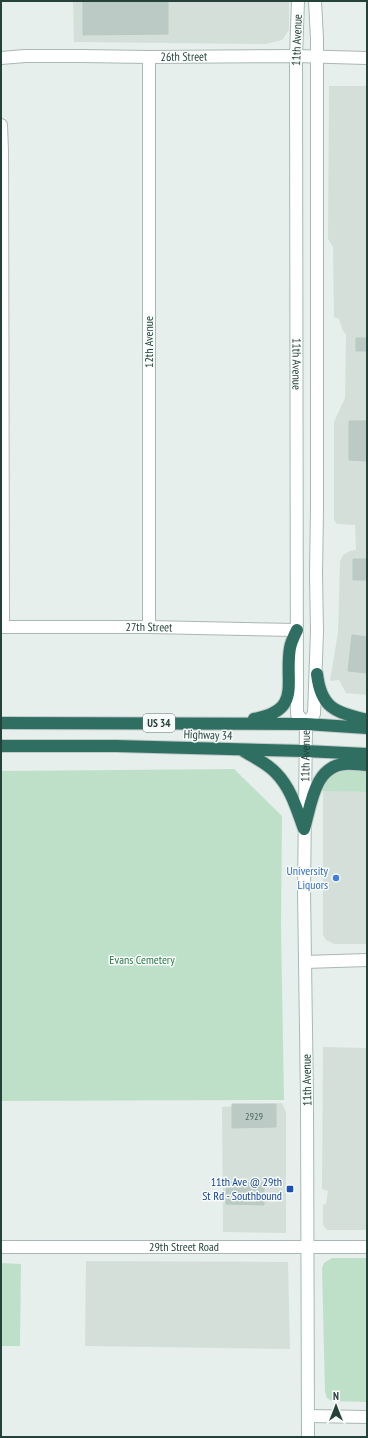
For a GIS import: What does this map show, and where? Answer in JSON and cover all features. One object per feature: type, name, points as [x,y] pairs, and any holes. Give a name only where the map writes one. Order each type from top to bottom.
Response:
[{"type":"highway","points":[[229,723],[266,716],[275,713],[282,707],[289,695],[290,647],[297,630]]},
{"type":"highway","points":[[316,674],[318,688],[324,700],[331,707],[348,715],[367,720]]},
{"type":"highway","name":"Highway 34","points":[[1,723],[306,724],[367,728]]},
{"type":"highway","name":"Highway 34","points":[[1,746],[116,746],[367,754]]},
{"type":"highway","points":[[241,749],[269,766],[277,773],[288,788],[304,829]]},
{"type":"highway","points":[[304,829],[315,791],[323,774],[333,767],[344,764],[367,765]]},
{"type":"street","name":"11th Avenue","points":[[298,1],[296,56],[296,714],[306,724]]},
{"type":"street","name":"11th Avenue","points":[[308,1437],[307,1100],[304,829],[306,724],[314,714],[316,674],[317,57],[315,1]]},
{"type":"street","name":"26th Street","points":[[1,58],[25,56],[296,56],[367,58]]},
{"type":"street","name":"12th Avenue","points":[[149,57],[149,627]]},
{"type":"street","points":[[1,125],[2,627]]},
{"type":"street","name":"27th Street","points":[[2,627],[149,627],[297,630]]},
{"type":"street","points":[[305,962],[367,960]]},
{"type":"street","name":"29th Street Road","points":[[1,1247],[367,1247]]},
{"type":"street","points":[[308,1416],[367,1417]]},
{"type":"shaded area","points":[[73,1],[289,1],[289,30],[282,40],[266,44],[74,42]]},
{"type":"shaded area","points":[[329,86],[367,86],[367,695],[346,693],[339,680],[330,681],[338,632],[340,561],[343,555],[350,551],[356,550],[355,525],[337,524],[334,520],[334,422],[345,398],[346,334],[343,331],[339,319],[334,317],[333,247],[328,239]]},
{"type":"shaded area","points":[[323,790],[367,792],[367,944],[334,944],[326,940],[323,935]]},
{"type":"shaded area","points":[[323,1047],[367,1048],[367,1230],[327,1230],[323,1225],[323,1205],[326,1204],[328,1191],[322,1189]]},
{"type":"shaded area","points":[[282,1103],[286,1112],[286,1233],[223,1232],[222,1107]]},
{"type":"shaded area","points":[[86,1261],[288,1262],[290,1349],[85,1346]]},
{"type":"green space","points":[[367,768],[367,792],[322,791],[329,778],[333,775],[341,772],[362,770]]},
{"type":"green space","name":"Evans Cemetery","points":[[234,769],[282,816],[281,926],[284,1100],[1,1101],[1,771]]},
{"type":"green space","points":[[332,1258],[367,1258],[367,1402],[332,1401],[327,1398],[325,1392],[322,1268],[324,1263]]},
{"type":"green space","points":[[1,1263],[21,1264],[20,1346],[1,1346]]},
{"type":"building","points":[[83,1],[168,2],[168,34],[83,35]]},
{"type":"building","points":[[356,338],[367,338],[367,351],[356,351]]},
{"type":"building","points":[[349,421],[367,421],[367,461],[349,460]]},
{"type":"building","points":[[353,559],[367,559],[367,580],[353,580]]},
{"type":"building","points":[[352,635],[367,637],[367,673],[348,671]]},
{"type":"building","points":[[232,1104],[276,1104],[276,1127],[232,1128]]},
{"type":"building","points":[[227,1182],[264,1183],[264,1205],[226,1204]]},
{"type":"place","name":"University Liquors","points":[[336,878]]},
{"type":"place","name":"11th Ave @ 29th St Rd - Southbound","points":[[290,1189]]}]
